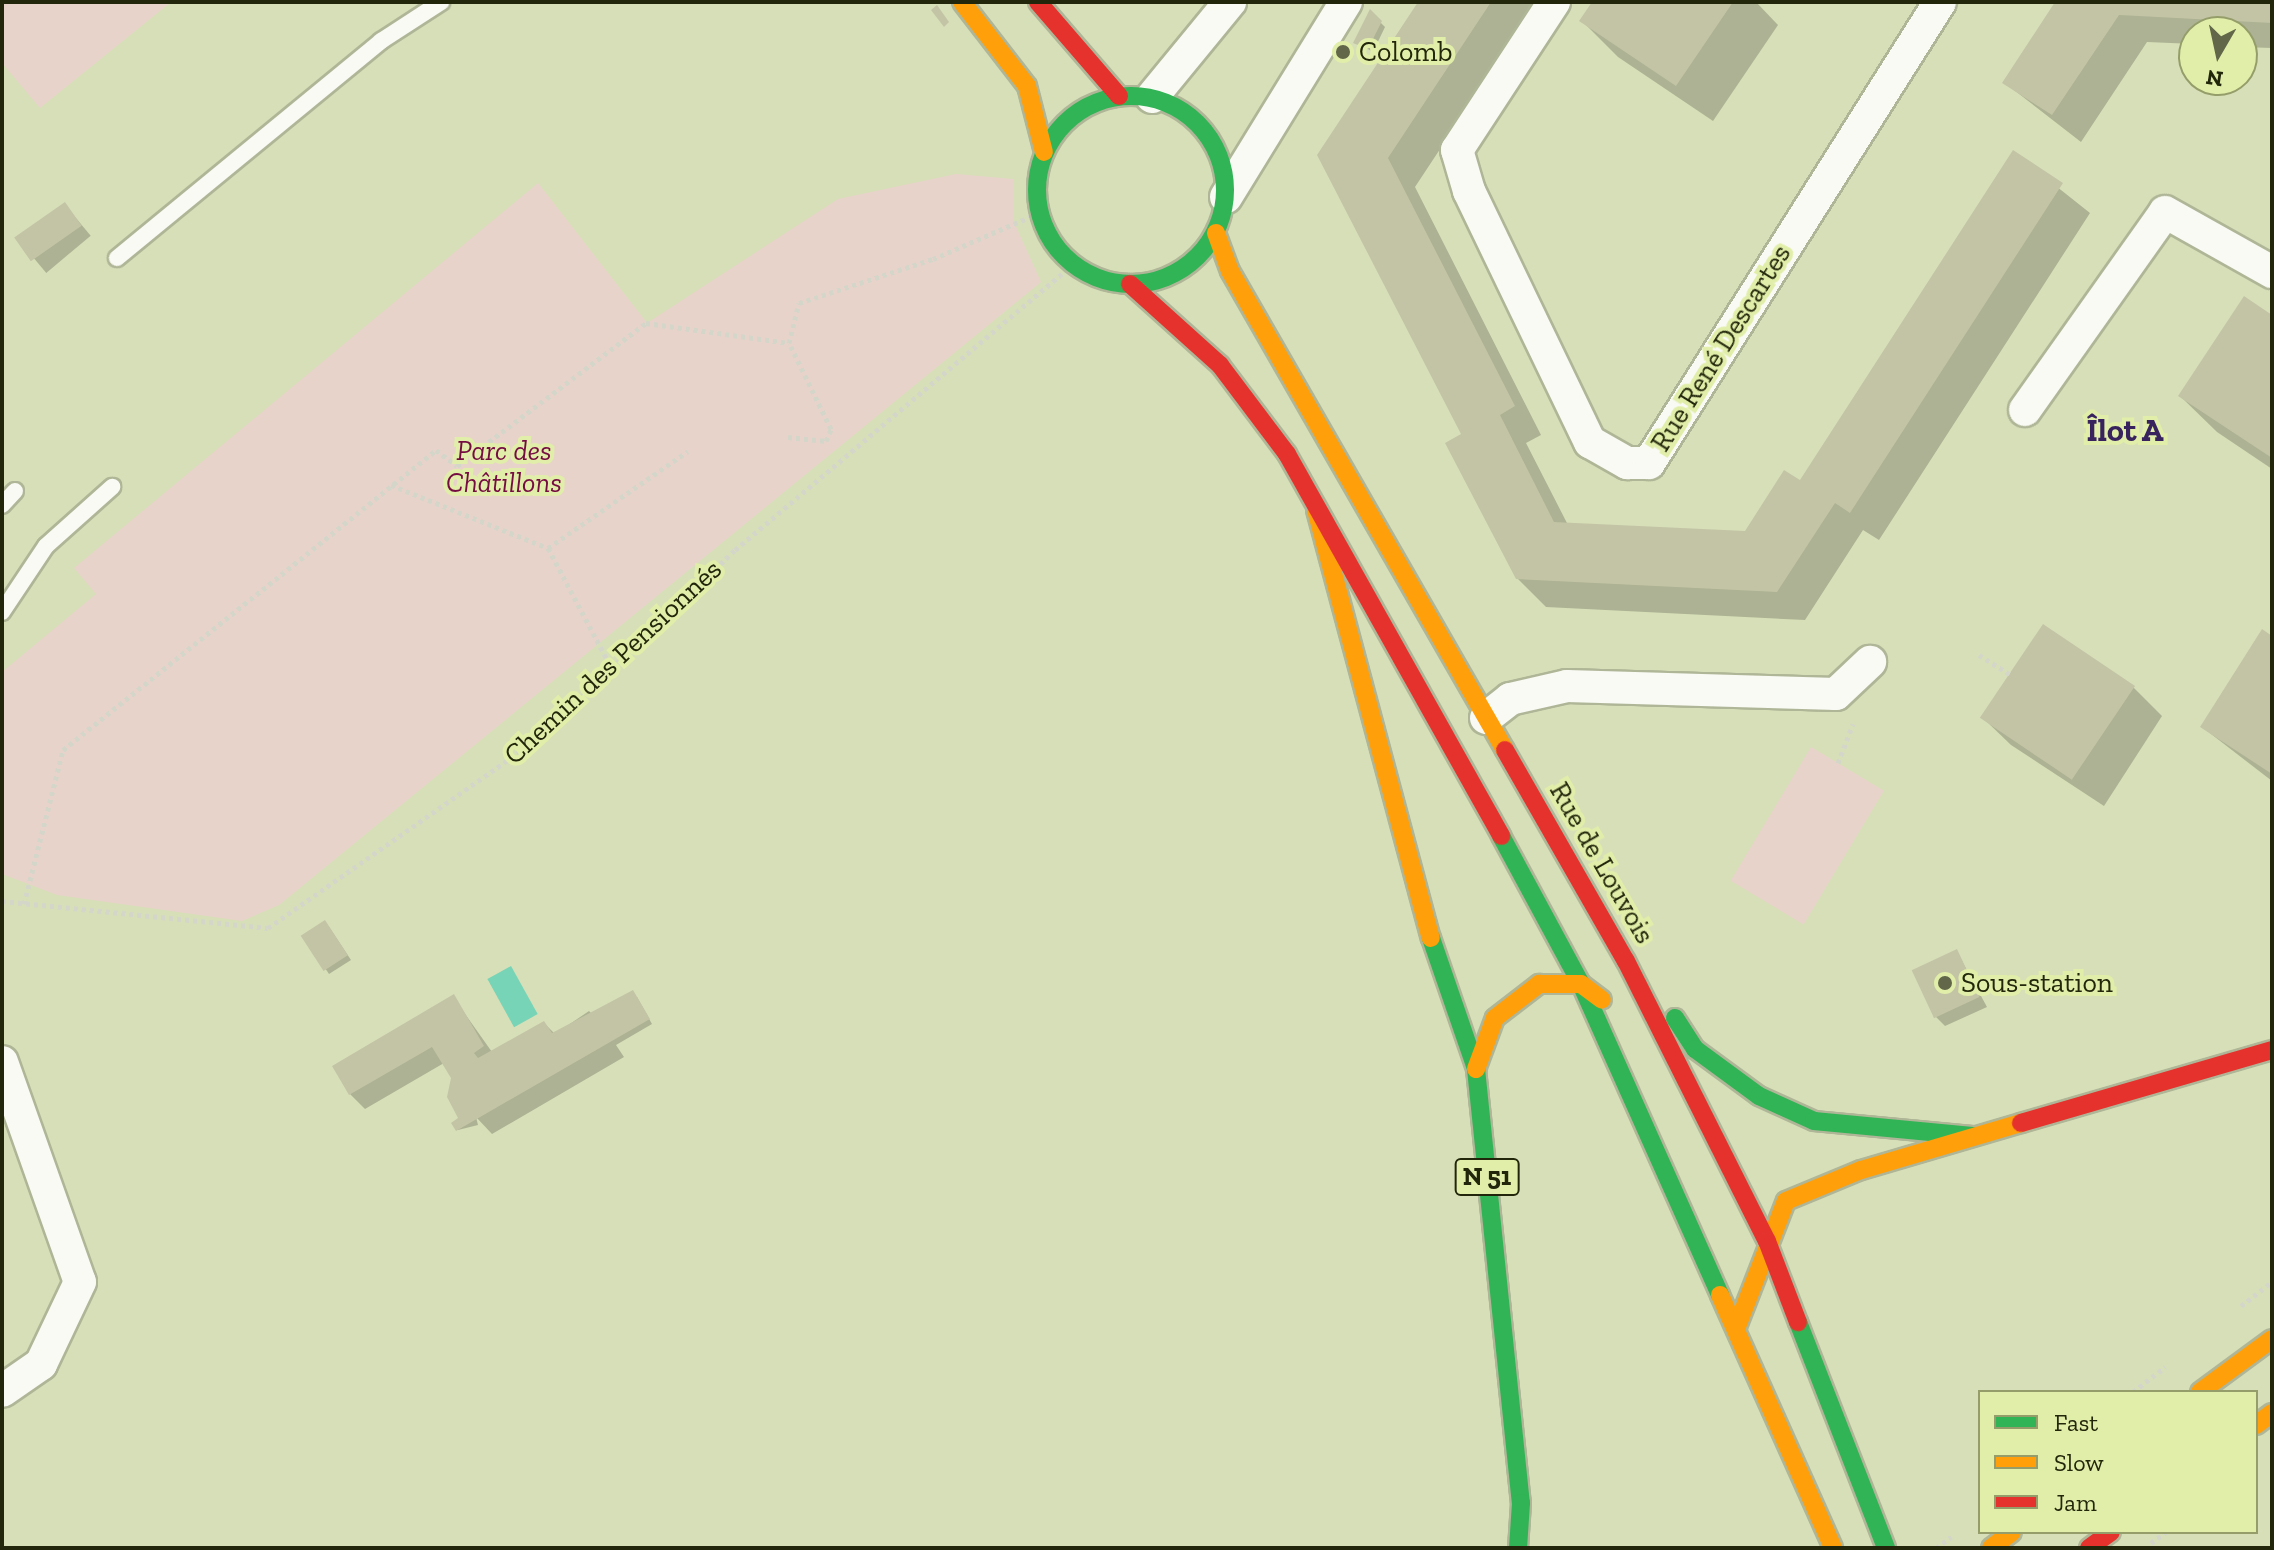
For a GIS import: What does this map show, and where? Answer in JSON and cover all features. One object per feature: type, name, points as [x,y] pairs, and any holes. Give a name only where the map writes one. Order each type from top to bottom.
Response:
[{"type":"street","points":[[962,2],[1027,86],[1044,152],[1039,213],[1073,264],[1130,284],[1220,365],[1287,454],[1316,510],[1442,725],[1581,984],[1831,1541]]},
{"type":"street","points":[[1038,2],[1119,96]]},
{"type":"street","points":[[1152,97],[1230,2]]},
{"type":"street","points":[[1130,284],[1180,271],[1216,233],[1226,197],[1346,2]]},
{"type":"street","name":"Rue René Descartes","points":[[1554,2],[1457,150],[1469,191],[1590,442],[1627,463],[1649,463],[1940,2]]},
{"type":"street","points":[[1044,152],[1074,113],[1119,96],[1152,97],[1199,123],[1220,157],[1226,197]]},
{"type":"street","points":[[2025,410],[2165,212],[2272,272]]},
{"type":"street","name":"Rue de Louvois","points":[[1216,233],[1230,271],[1506,753],[1699,1103],[1767,1241],[1886,1548]]},
{"type":"street","name":"N 51","points":[[1316,510],[1403,815],[1431,938],[1476,1069],[1521,1503],[1518,1548]]},
{"type":"street","points":[[1486,718],[1510,699],[1598,688],[1836,694],[1870,662]]},
{"type":"street","points":[[1506,753],[1695,1049],[1759,1096],[1814,1121],[1974,1136]]},
{"type":"street","points":[[1476,1069],[1495,1018],[1539,984],[1581,984],[1614,1009]]},
{"type":"street","points":[[1636,1025],[1699,1103]]},
{"type":"street","points":[[1736,1329],[1767,1241],[1786,1201],[1974,1136],[2272,1050]]},
{"type":"street","points":[[2,1062],[80,1282],[41,1364],[2,1391]]},
{"type":"street","points":[[2203,1390],[2272,1339]]},
{"type":"street","points":[[1991,1548],[2009,1534]]},
{"type":"street","points":[[2089,1548],[2108,1534]]},
{"type":"lane","points":[[117,258],[381,41],[441,2]]},
{"type":"lane","points":[[2,612],[46,546],[112,487]]},
{"type":"lane","points":[[2,505],[15,491]]},
{"type":"path","points":[[788,437],[826,441],[831,429],[789,343],[799,303],[933,259],[1039,213]]},
{"type":"path","name":"Chemin des Pensionnés","points":[[2,901],[268,928],[535,741],[735,550],[1073,264]]},
{"type":"path","points":[[24,904],[63,750],[436,450],[457,466],[646,323],[789,343]]},
{"type":"path","points":[[548,548],[688,451]]},
{"type":"path","points":[[391,485],[548,548],[611,667]]},
{"type":"path","points":[[1979,655],[2009,674]]},
{"type":"path","points":[[2144,1548],[2163,1534]]},
{"type":"green space","points":[[2,2],[171,2],[40,108],[2,63]]},
{"type":"green space","name":"Parc des Châtillons","points":[[956,174],[1013,179],[1013,220],[1041,282],[279,905],[242,921],[57,895],[2,874],[2,672],[96,594],[74,568],[538,183],[647,323],[838,199]]},
{"type":"green space","points":[[1811,747],[1884,791],[1804,924],[1731,881]]},
{"type":"shaded area","points":[[511,966],[538,1014],[514,1027],[487,979]]},
{"type":"building","points":[[1418,2],[1491,2],[1388,158],[1515,406],[1500,415],[1554,522],[1745,531],[1784,470],[1800,480],[2013,150],[2063,183],[1850,513],[1835,503],[1777,592],[1516,579],[1445,443],[1461,434],[1317,155]]},
{"type":"building","points":[[1592,2],[1733,2],[1676,86],[1579,21]]},
{"type":"building","points":[[2055,2],[2272,2],[2272,23],[2258,22],[2258,16],[2178,18],[2119,15],[2052,115],[2002,83]]},
{"type":"building","points":[[937,5],[949,22],[944,27],[931,10]]},
{"type":"building","points":[[1370,9],[1382,21],[1368,49],[1353,43]]},
{"type":"building","points":[[65,202],[82,226],[31,261],[14,238]]},
{"type":"building","points":[[2244,296],[2272,315],[2272,458],[2178,396]]},
{"type":"building","points":[[2043,624],[2135,686],[2072,780],[1980,718]]},
{"type":"building","points":[[2262,629],[2272,636],[2272,774],[2200,727]]},
{"type":"building","points":[[325,920],[348,955],[324,971],[301,936]]},
{"type":"building","name":"Sous-station","points":[[1957,949],[1979,997],[1934,1018],[1912,970]]},
{"type":"building","points":[[633,990],[650,1019],[456,1131],[451,1123],[458,1118],[447,1097],[451,1078],[432,1047],[349,1095],[332,1066],[454,994],[484,1046],[474,1053],[478,1058],[544,1021],[552,1033]]},
{"type":"traffic: fast","points":[[1131,96],[1149,97],[1167,103],[1198,123],[1218,154],[1224,172],[1225,190],[1224,208],[1218,226],[1198,257],[1167,277],[1149,283],[1131,284],[1113,283],[1095,277],[1064,257],[1044,226],[1038,208],[1037,190],[1038,172],[1044,154],[1064,123],[1095,103],[1113,97],[1131,96]]},
{"type":"traffic: fast","points":[[1501,836],[1581,984],[1720,1295]]},
{"type":"traffic: fast","points":[[1431,938],[1476,1069],[1521,1503],[1518,1548]]},
{"type":"traffic: fast","points":[[1675,1018],[1695,1049],[1759,1096],[1814,1121],[1972,1136]]},
{"type":"traffic: fast","points":[[1798,1322],[1886,1548]]},
{"type":"traffic: slow","points":[[962,2],[1027,86],[1044,152]]},
{"type":"traffic: slow","points":[[1216,233],[1230,271],[1505,750]]},
{"type":"traffic: slow","points":[[1316,510],[1431,938]]},
{"type":"traffic: slow","points":[[1476,1069],[1495,1018],[1539,984],[1581,984],[1602,1000]]},
{"type":"traffic: slow","points":[[1736,1329],[1786,1201],[1861,1170],[2021,1123]]},
{"type":"traffic: slow","points":[[1720,1295],[1833,1548]]},
{"type":"traffic: slow","points":[[2203,1390],[2272,1339]]},
{"type":"traffic: slow","points":[[2258,1424],[2272,1413]]},
{"type":"traffic: slow","points":[[1991,1548],[2009,1534]]},
{"type":"traffic: jam","points":[[1038,2],[1119,96]]},
{"type":"traffic: jam","points":[[1130,284],[1220,365],[1287,454],[1501,836]]},
{"type":"traffic: jam","points":[[1505,750],[1626,961],[1767,1241],[1798,1322]]},
{"type":"traffic: jam","points":[[2021,1123],[2272,1050]]},
{"type":"traffic: jam","points":[[2089,1548],[2108,1534]]},
{"type":"place","name":"Colomb","points":[[1343,52]]},
{"type":"place","name":"Sous-station","points":[[1945,983]]},
{"type":"district","name":"Îlot A","points":[[2125,430]]}]
